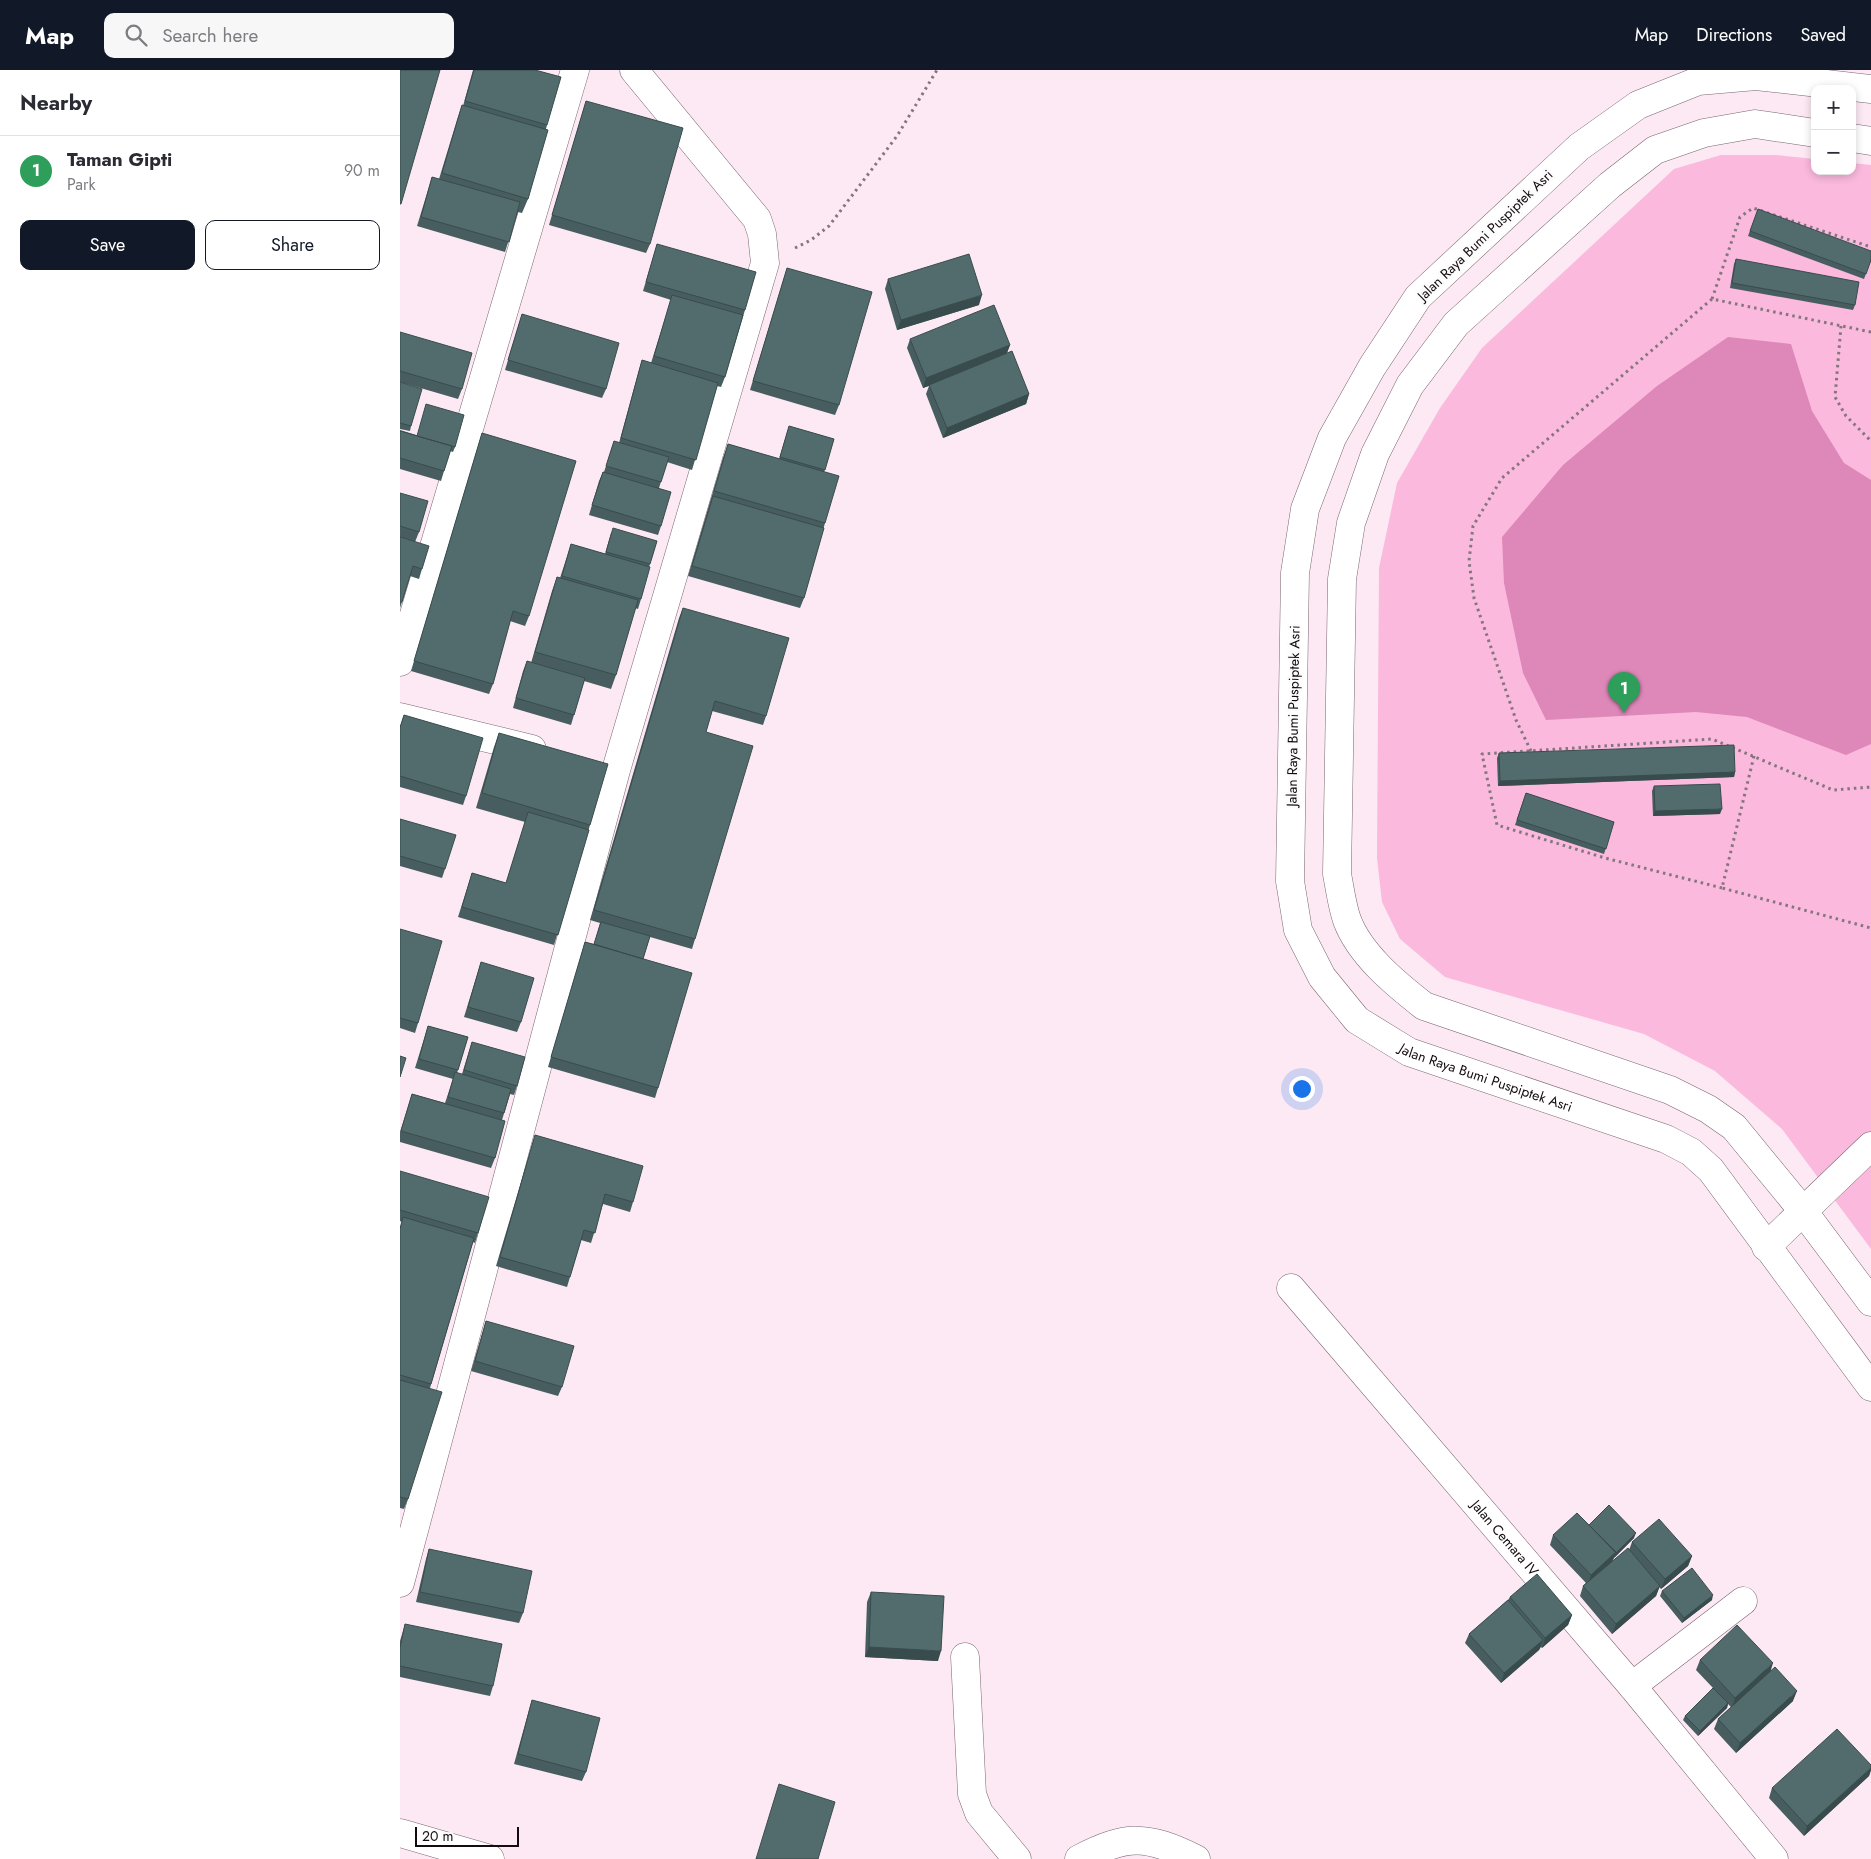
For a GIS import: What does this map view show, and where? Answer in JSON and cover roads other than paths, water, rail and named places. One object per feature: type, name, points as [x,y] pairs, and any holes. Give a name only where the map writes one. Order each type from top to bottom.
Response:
[{"type":"street","points":[[400,662],[575,70]]},
{"type":"street","points":[[400,1583],[404,1553],[616,770],[765,263],[762,234],[757,220],[634,70]]},
{"type":"street","name":"Jalan Raya Bumi Puspiptek Asri","points":[[1871,89],[1756,76],[1698,81],[1638,105],[1579,147],[1418,297],[1372,367],[1332,438],[1305,509],[1295,573],[1290,881],[1298,930],[1322,978],[1358,1020],[1409,1052],[1584,1110],[1666,1139],[1692,1152],[1711,1170],[1871,1387]]},
{"type":"street","points":[[1811,132],[1755,124],[1704,132],[1655,150],[1610,186],[1456,324],[1410,385],[1372,462],[1351,523],[1344,569],[1337,874],[1347,920],[1368,954],[1395,983],[1424,1006],[1670,1090],[1708,1109],[1734,1127],[1803,1211],[1871,1302]]},
{"type":"street","points":[[1856,139],[1871,141]]},
{"type":"street","points":[[400,717],[560,756]]},
{"type":"street","points":[[588,763],[616,770]]},
{"type":"street","points":[[1766,1247],[1871,1146]]},
{"type":"street","name":"Jalan Cemara IV","points":[[1291,1288],[1632,1686],[1774,1859]]},
{"type":"street","points":[[1632,1686],[1743,1601]]},
{"type":"street","points":[[965,1657],[972,1794],[979,1813],[1017,1859]]},
{"type":"street","points":[[400,1833],[490,1859]]},
{"type":"street","points":[[1079,1859],[1106,1845],[1131,1839],[1167,1845],[1196,1859]]},
{"type":"place","name":"Taman Gipti","points":[[1624,713]]}]
